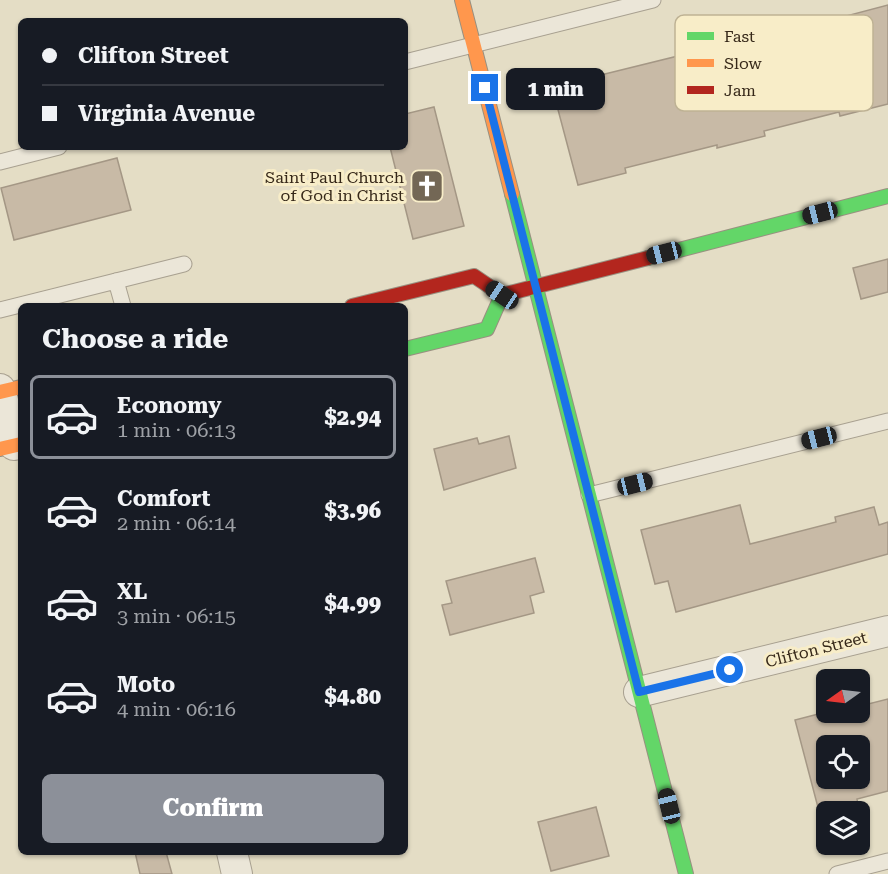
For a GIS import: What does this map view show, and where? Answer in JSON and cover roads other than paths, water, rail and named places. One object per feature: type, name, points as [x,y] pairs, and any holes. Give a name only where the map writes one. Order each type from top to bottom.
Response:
[{"type":"street","points":[[462,0],[686,874]]},
{"type":"street","points":[[364,303],[474,276],[502,295],[888,196]]},
{"type":"street","points":[[408,348],[487,328],[502,295]]},
{"type":"street","points":[[12,446],[0,391],[18,388]]},
{"type":"street","name":"Clifton Street","points":[[639,692],[888,631]]},
{"type":"street","points":[[233,855],[237,874]]},
{"type":"lane","points":[[408,61],[653,0]]},
{"type":"lane","points":[[0,162],[47,150]]},
{"type":"lane","points":[[28,303],[184,264]]},
{"type":"lane","points":[[116,281],[122,303]]},
{"type":"lane","points":[[0,310],[18,306]]},
{"type":"lane","points":[[589,495],[888,421]]},
{"type":"lane","points":[[837,874],[888,861]]},
{"type":"place","name":"Saint Paul Church of God in Christ","points":[[427,186]]}]
